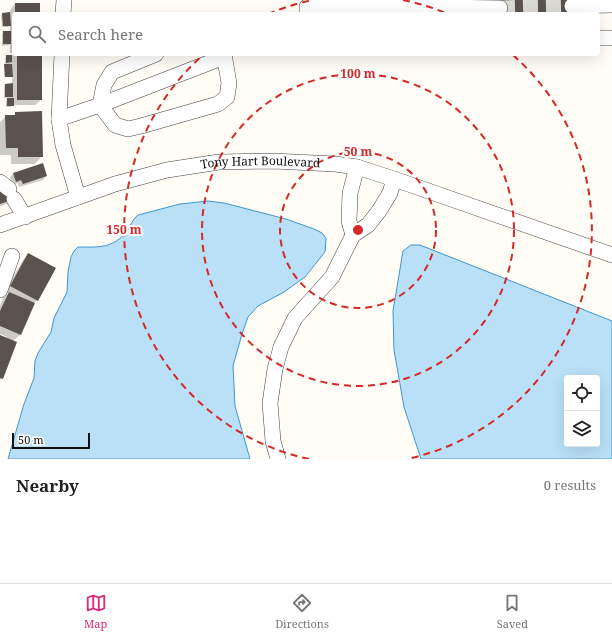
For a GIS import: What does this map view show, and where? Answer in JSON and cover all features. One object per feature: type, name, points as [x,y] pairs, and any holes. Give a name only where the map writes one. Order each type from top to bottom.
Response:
[{"type":"street","points":[[63,12],[64,0]]},
{"type":"street","points":[[308,7],[423,3],[500,8]]},
{"type":"street","points":[[572,6],[612,5]]},
{"type":"street","points":[[600,38],[612,38]]},
{"type":"street","points":[[62,56],[60,119],[63,145],[78,197]]},
{"type":"street","points":[[60,119],[100,105],[224,56],[229,83],[227,97],[218,104],[128,129],[115,126],[100,105],[104,84],[112,72],[151,56]]},
{"type":"street","name":"Tony Hart Boulevard","points":[[0,225],[115,184],[167,170],[219,162],[273,161],[335,164],[356,167],[394,179],[612,255]]},
{"type":"street","points":[[353,234],[349,221],[350,193],[356,167]]},
{"type":"street","points":[[278,459],[273,441],[270,403],[275,369],[281,347],[295,318],[332,277],[353,234],[368,226],[379,211],[390,193],[394,179]]},
{"type":"street","points":[[8,190],[25,217]]},
{"type":"street","points":[[0,290],[12,256]]},
{"type":"water","points":[[208,201],[224,203],[286,219],[314,229],[322,233],[326,238],[325,252],[305,277],[284,292],[258,306],[248,317],[242,334],[233,366],[235,406],[250,459],[8,459],[24,404],[34,378],[35,361],[38,353],[51,332],[54,318],[67,292],[68,272],[71,257],[74,251],[78,247],[99,247],[111,244],[122,237],[138,215],[180,204]]},
{"type":"water","points":[[411,245],[420,245],[612,321],[612,459],[421,459],[404,407],[394,350],[393,311],[403,251]]},
{"type":"building","points":[[500,0],[572,0],[572,12],[500,12]]},
{"type":"building","points":[[15,3],[40,3],[40,12],[15,12]]},
{"type":"building","points":[[10,12],[11,26],[3,26],[2,13]]},
{"type":"building","points":[[3,31],[11,31],[11,44],[3,44]]},
{"type":"building","points":[[6,55],[12,55],[12,62],[6,63]]},
{"type":"building","points":[[17,56],[42,56],[42,100],[17,100]]},
{"type":"building","points":[[4,64],[12,64],[13,77],[5,77]]},
{"type":"building","points":[[13,83],[13,97],[5,97],[5,84]]},
{"type":"building","points":[[7,98],[14,98],[14,106],[7,106]]},
{"type":"building","points":[[42,111],[43,157],[18,157],[18,148],[6,148],[5,115],[15,115],[15,112]]},
{"type":"building","points":[[43,163],[47,176],[23,184],[21,180],[16,182],[13,173]]},
{"type":"building","points":[[14,188],[17,198],[0,204],[0,192]]},
{"type":"building","points":[[28,253],[56,268],[38,301],[10,286]]},
{"type":"building","points":[[9,292],[35,303],[21,335],[0,326],[0,311]]},
{"type":"building","points":[[0,335],[17,342],[3,379],[0,378]]},
{"type":"tunnel","points":[[500,8],[572,6]]}]
